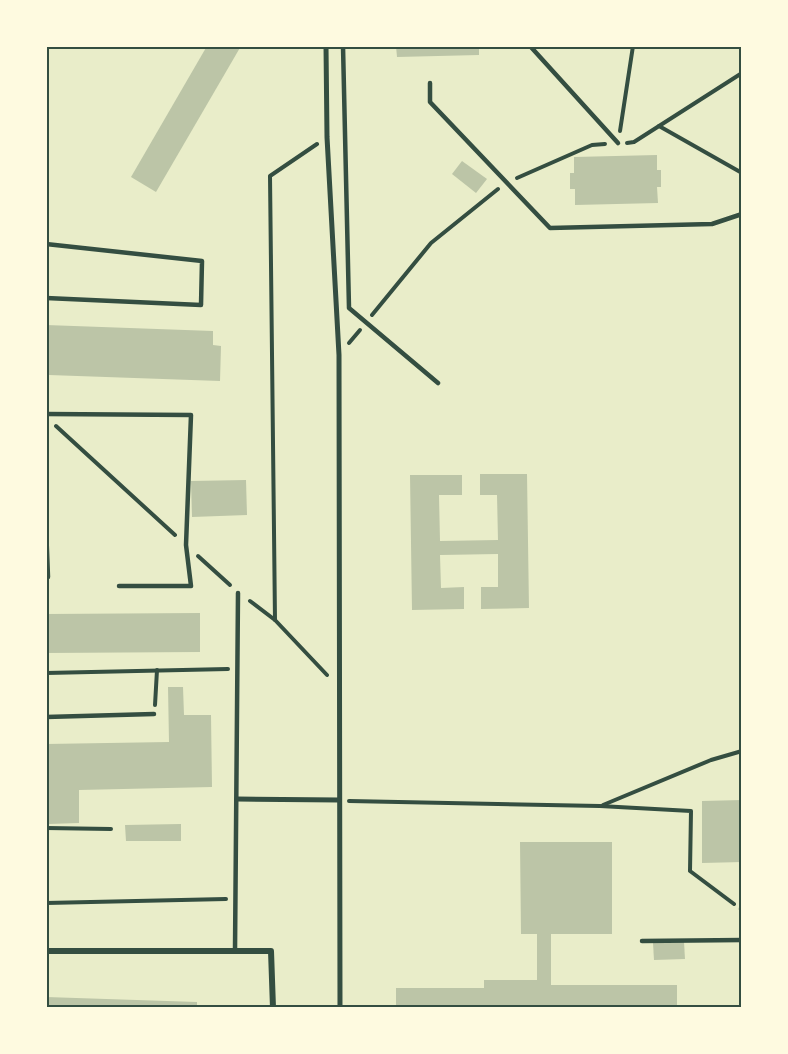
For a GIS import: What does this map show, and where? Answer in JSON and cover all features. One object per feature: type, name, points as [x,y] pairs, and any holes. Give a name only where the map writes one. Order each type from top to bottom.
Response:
[{"type":"street","points":[[326,46],[327,137],[339,355],[340,1008]]},
{"type":"street","points":[[237,799],[339,800]]},
{"type":"street","points":[[46,951],[271,951],[273,1008]]},
{"type":"lane","points":[[343,46],[349,308],[438,383]]},
{"type":"lane","points":[[530,46],[618,143]]},
{"type":"lane","points":[[430,83],[430,102],[550,228],[712,224],[741,214]]},
{"type":"lane","points":[[46,244],[202,261],[201,305],[46,298]]},
{"type":"lane","points":[[46,414],[191,415],[186,545],[191,586],[119,586]]},
{"type":"lane","points":[[46,526],[48,577],[46,577]]},
{"type":"lane","points":[[235,951],[238,593]]},
{"type":"lane","points":[[46,717],[154,714]]},
{"type":"lane","points":[[642,941],[741,940]]},
{"type":"path","points":[[618,143],[633,46]]},
{"type":"path","points":[[659,126],[741,173]]},
{"type":"path","points":[[275,620],[270,176],[327,137]]},
{"type":"path","points":[[55,425],[238,593],[275,620],[340,688]]},
{"type":"path","points":[[46,673],[237,669]]},
{"type":"path","points":[[154,714],[157,670]]},
{"type":"path","points":[[600,806],[711,760],[741,751]]},
{"type":"path","points":[[339,800],[600,806],[691,811],[690,871],[741,911]]},
{"type":"path","points":[[46,828],[111,829]]},
{"type":"path","points":[[46,903],[236,898]]},
{"type":"building","points":[[207,46],[241,46],[156,192],[131,177]]},
{"type":"building","points":[[396,46],[479,46],[479,55],[397,57]]},
{"type":"building","points":[[657,155],[657,170],[661,170],[661,187],[657,187],[658,203],[575,205],[575,189],[570,189],[570,173],[574,173],[574,157]]},
{"type":"building","points":[[462,161],[487,179],[476,193],[452,174]]},
{"type":"building","points":[[46,325],[213,331],[213,345],[221,346],[220,381],[49,375],[49,363],[46,363]]},
{"type":"building","points":[[480,474],[527,474],[529,608],[481,609],[481,587],[498,587],[498,554],[440,555],[441,588],[464,587],[464,609],[412,610],[410,475],[462,475],[462,495],[439,495],[440,541],[498,540],[497,495],[480,495]]},
{"type":"building","points":[[246,480],[247,515],[192,517],[191,481]]},
{"type":"building","points":[[200,613],[200,652],[46,653],[46,614]]},
{"type":"building","points":[[168,687],[183,687],[184,715],[211,715],[212,787],[79,790],[79,823],[49,824],[46,744],[169,742]]},
{"type":"building","points":[[742,800],[742,862],[702,863],[702,801]]},
{"type":"building","points":[[181,824],[181,841],[126,841],[125,825]]},
{"type":"building","points":[[520,842],[612,842],[612,934],[551,934],[551,985],[677,985],[677,1008],[396,1008],[396,988],[484,988],[484,980],[537,980],[537,934],[521,934]]},
{"type":"building","points":[[684,942],[685,959],[654,960],[653,943]]},
{"type":"building","points":[[46,997],[197,1002],[197,1008],[46,1008]]}]
